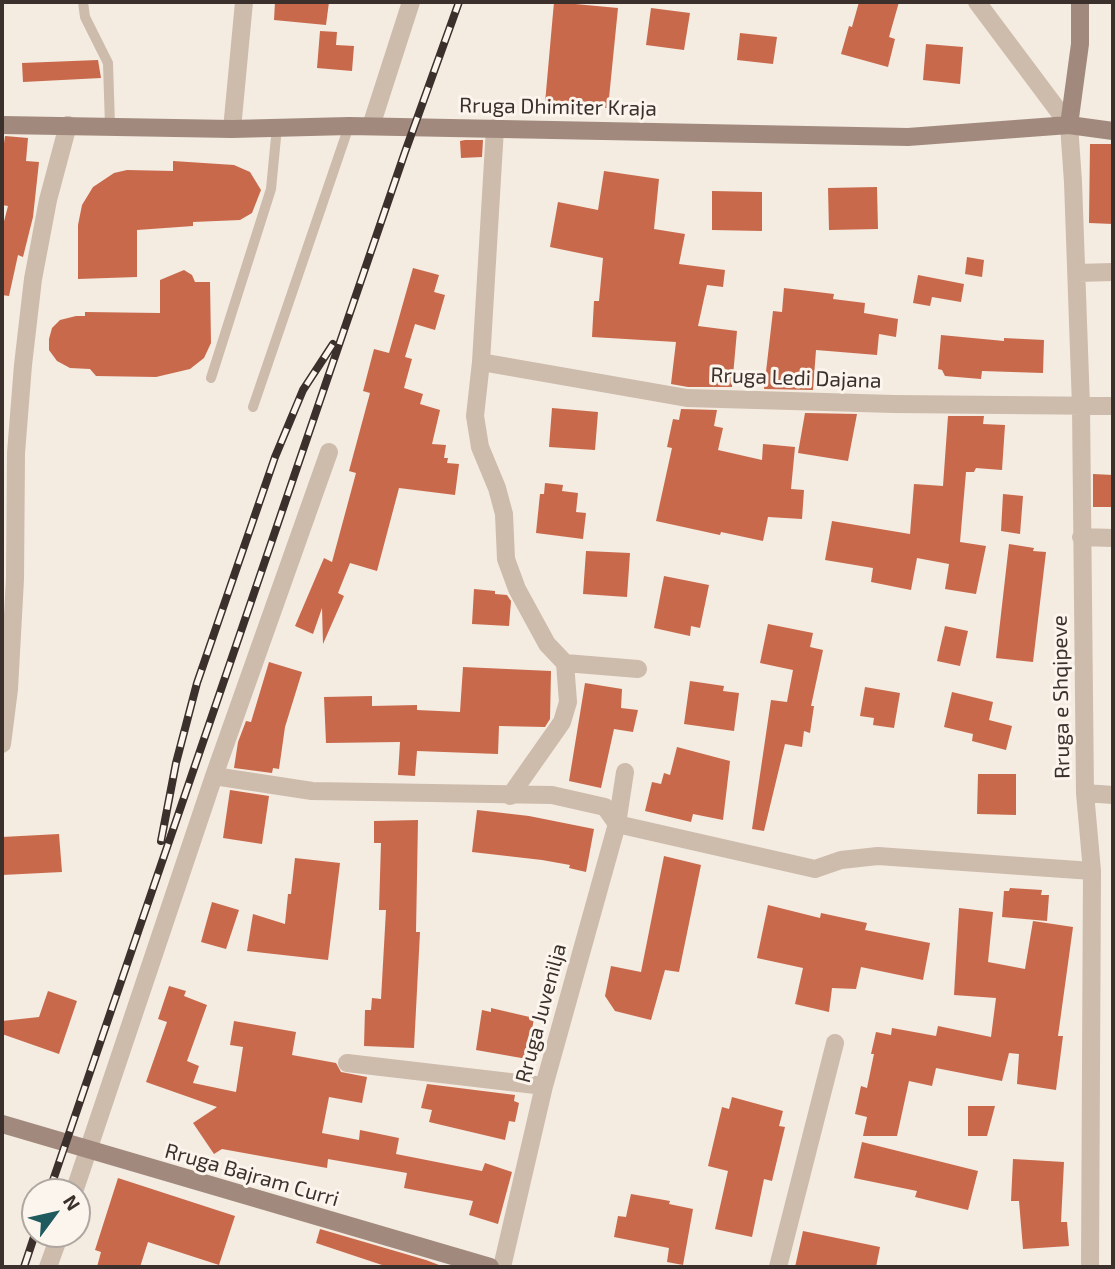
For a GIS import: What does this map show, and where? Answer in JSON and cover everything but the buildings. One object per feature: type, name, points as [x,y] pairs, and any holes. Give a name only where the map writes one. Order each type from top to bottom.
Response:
[{"type":"street","points":[[232,129],[244,2]]},
{"type":"street","points":[[371,126],[411,2]]},
{"type":"street","points":[[978,2],[1069,125]]},
{"type":"street","points":[[1069,125],[1080,44],[1080,2]]},
{"type":"street","name":"Rruga Dhimiter Kraja","points":[[2,125],[232,129],[371,126],[908,137],[1069,125],[1113,131]]},
{"type":"street","points":[[2,744],[9,689],[15,579],[16,453],[33,279],[48,200],[68,125]]},
{"type":"street","name":"Rruga e Shqipeve","points":[[1069,125],[1081,406],[1085,793],[1091,871],[1090,1267]]},
{"type":"street","points":[[495,128],[481,362],[475,416],[480,447],[504,514],[506,559],[517,589],[547,644],[565,663],[568,702],[562,722],[510,796]]},
{"type":"street","points":[[1077,273],[1113,272]]},
{"type":"street","name":"Rruga Ledi Dajana","points":[[481,362],[687,398],[1113,406]]},
{"type":"street","points":[[79,1178],[214,776],[329,452]]},
{"type":"street","points":[[2,469],[16,453]]},
{"type":"street","points":[[1081,537],[1113,538]]},
{"type":"street","points":[[565,663],[638,669]]},
{"type":"street","name":"Rruga Juvenilja","points":[[502,1267],[544,1086],[617,824],[625,772]]},
{"type":"street","points":[[214,776],[312,791],[552,795],[605,807],[617,824],[815,869],[841,860],[878,856],[1091,871]]},
{"type":"street","points":[[1085,793],[1113,795]]},
{"type":"street","points":[[779,1267],[835,1043]]},
{"type":"street","points":[[347,1063],[544,1086]]},
{"type":"street","name":"Rruga Bajram Curri","points":[[2,1124],[457,1264],[490,1267]]},
{"type":"street","points":[[48,1267],[55,1248]]},
{"type":"lane","points":[[83,2],[85,18],[108,63],[110,126]]},
{"type":"lane","points":[[253,407],[349,126]]},
{"type":"lane","points":[[211,378],[271,189],[277,127]]},
{"type":"railway","points":[[54,1178],[405,152],[459,2]]},
{"type":"railway","points":[[161,841],[176,763],[197,683],[275,457],[303,390],[333,344]]},
{"type":"railway","points":[[24,1267],[30,1248]]}]
